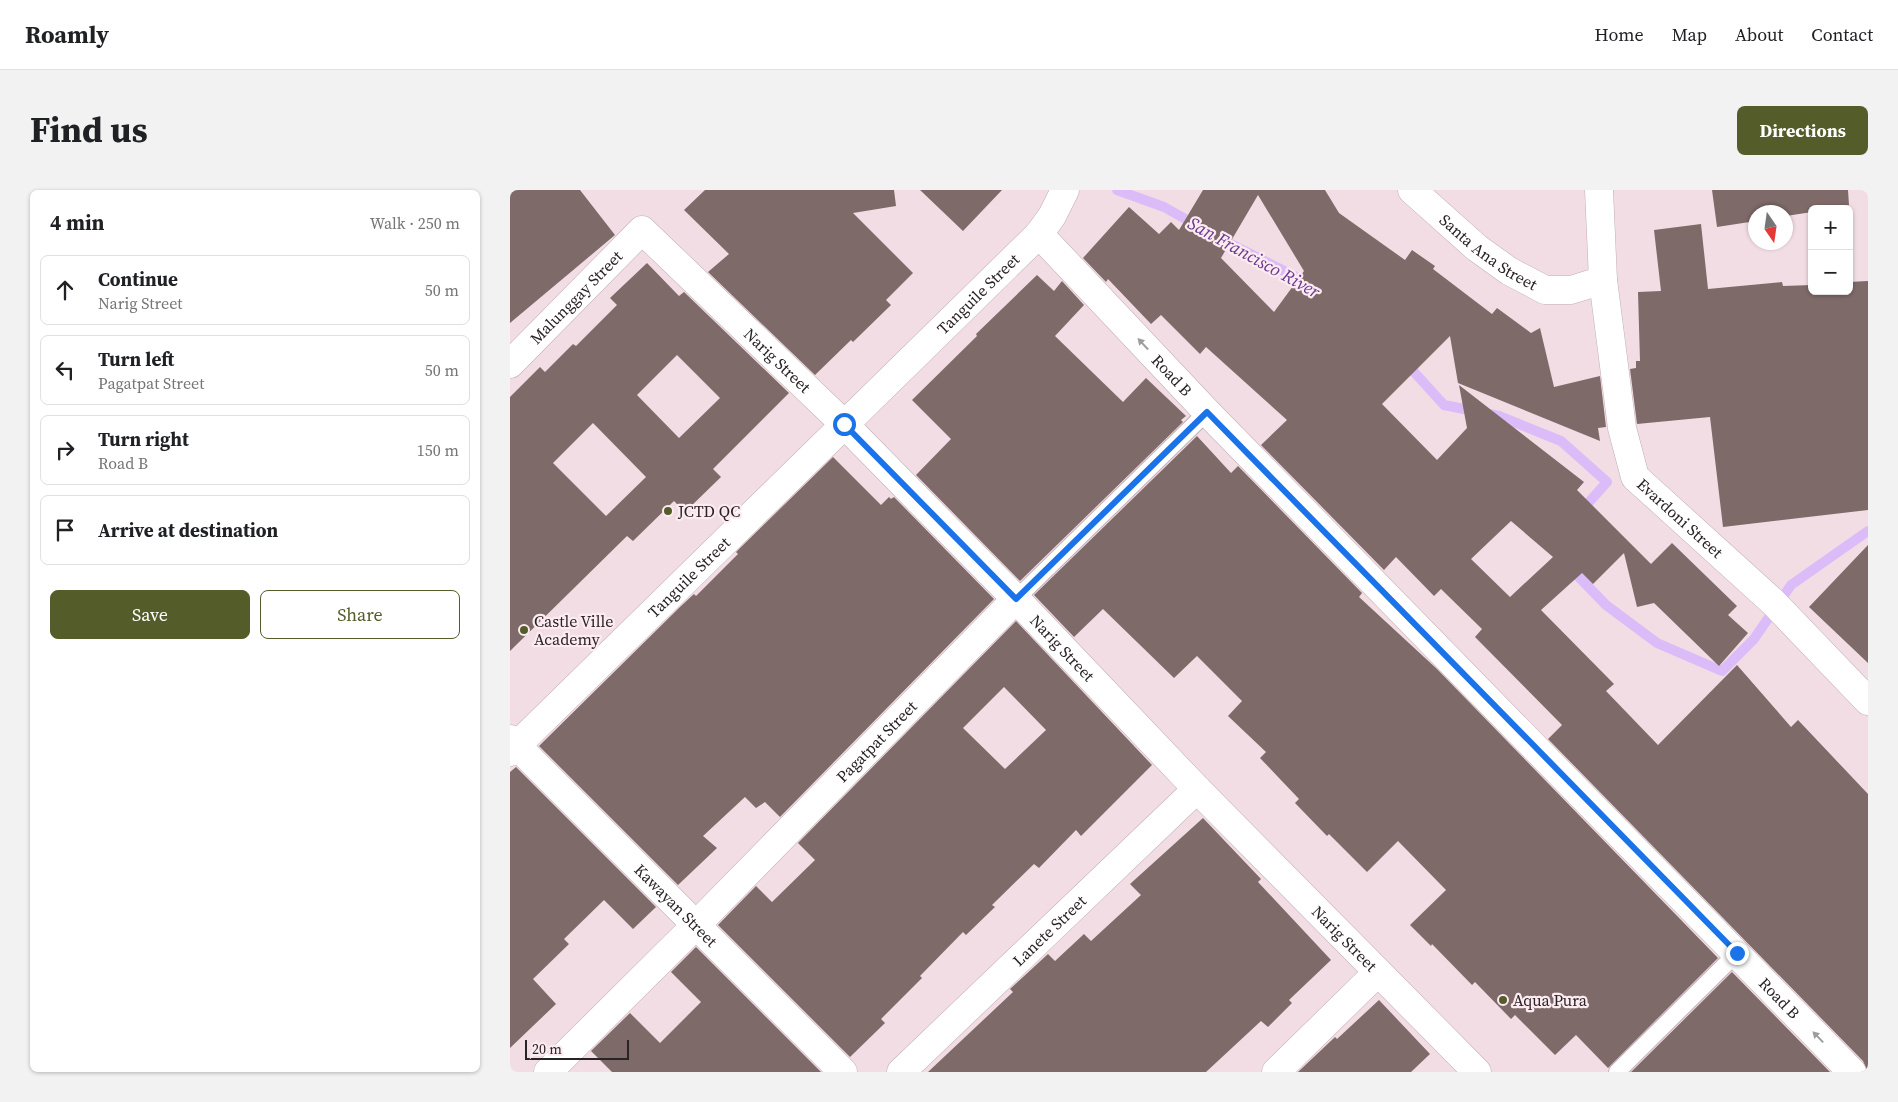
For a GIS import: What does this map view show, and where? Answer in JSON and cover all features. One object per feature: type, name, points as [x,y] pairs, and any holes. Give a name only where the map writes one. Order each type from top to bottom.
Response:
[{"type":"street","name":"Tanguile Street","points":[[512,746],[1039,234],[1052,216],[1065,190]]},
{"type":"street","name":"Santa Ana Street","points":[[1412,190],[1476,248],[1509,271],[1545,290],[1571,290],[1603,280]]},
{"type":"street","name":"Evardoni Street","points":[[1598,190],[1603,280],[1622,428],[1635,477],[1777,606],[1868,701]]},
{"type":"street","name":"Malunggay Street","points":[[510,364],[642,230]]},
{"type":"street","name":"Narig Street","points":[[642,230],[844,424],[1016,599],[1197,789],[1477,1072]]},
{"type":"street","name":"Road B","points":[[1039,234],[1207,412],[1852,1072]]},
{"type":"street","name":"Pagatpat Street","points":[[548,1072],[697,924],[1016,599]]},
{"type":"street","name":"Kawayan Street","points":[[512,746],[697,924],[842,1072]]},
{"type":"street","name":"Lanete Street","points":[[901,1072],[1197,789]]},
{"type":"street","points":[[1276,1072],[1378,972]]},
{"type":"lane","name":"Pagatpat Street","points":[[1016,599],[1207,412]]},
{"type":"lane","points":[[1617,1072],[1737,953]]},
{"type":"building","points":[[510,190],[580,190],[615,235],[510,323]]},
{"type":"building","points":[[705,190],[894,190],[896,206],[853,213],[913,273],[886,300],[891,305],[815,375],[708,272],[729,254],[684,210]]},
{"type":"building","points":[[920,190],[1002,190],[963,231]]},
{"type":"building","points":[[1203,190],[1325,190],[1339,213],[1405,260],[1412,250],[1435,266],[1433,269],[1492,314],[1497,308],[1531,333],[1540,328],[1554,387],[1600,376],[1606,427],[1598,428],[1600,441],[1458,383],[1450,336],[1382,404],[1437,460],[1467,428],[1459,385],[1584,482],[1577,490],[1651,564],[1672,543],[1737,606],[1728,615],[1748,633],[1719,666],[1654,603],[1637,607],[1624,553],[1593,584],[1582,573],[1541,610],[1614,684],[1606,691],[1658,745],[1737,665],[1791,727],[1798,720],[1868,794],[1868,1072],[1863,1061],[1548,739],[1562,725],[1475,637],[1482,629],[1441,589],[1434,596],[1396,557],[1384,570],[1261,445],[1287,420],[1206,347],[1200,354],[1161,315],[1151,324],[1108,279],[1106,282],[1083,258],[1129,207],[1159,234],[1171,222],[1179,230]],"holes":[[[1258,195],[1304,271],[1274,312],[1221,258]],[[1511,521],[1553,557],[1510,597],[1471,559]]]},
{"type":"building","points":[[1712,190],[1848,190],[1849,205],[1808,205],[1808,213],[1793,215],[1793,205],[1748,205],[1748,222],[1717,227]]},
{"type":"building","points":[[1701,224],[1708,289],[1782,282],[1783,286],[1808,285],[1808,295],[1853,295],[1853,282],[1868,281],[1868,510],[1723,527],[1710,417],[1637,424],[1630,369],[1636,368],[1636,361],[1640,361],[1638,292],[1661,291],[1654,230]]},
{"type":"building","points":[[647,263],[679,296],[684,292],[789,393],[713,469],[721,477],[685,512],[674,501],[633,541],[627,536],[510,651],[510,397],[540,367],[545,372],[573,344],[576,346],[617,305],[610,298]],"holes":[[[677,355],[720,398],[679,438],[637,395]],[[593,423],[646,477],[606,516],[553,463]]]},
{"type":"building","points":[[1037,275],[1054,291],[1062,281],[1084,305],[1055,336],[1123,402],[1146,378],[1186,416],[1181,420],[1183,422],[1020,581],[916,475],[951,439],[912,400]]},
{"type":"building","points":[[1197,436],[1231,473],[1238,466],[1362,593],[1359,597],[1437,669],[1718,958],[1608,1068],[1576,1035],[1555,1055],[1515,1015],[1511,1019],[1475,982],[1472,985],[1432,944],[1431,946],[1410,925],[1446,890],[1398,841],[1367,872],[1329,834],[1327,836],[1295,803],[1299,799],[1260,758],[1266,752],[1228,716],[1242,701],[1197,656],[1174,678],[1103,609],[1074,637],[1034,595]]},
{"type":"building","points":[[833,457],[881,505],[889,497],[891,499],[894,497],[994,599],[780,817],[765,802],[756,808],[745,797],[703,836],[717,848],[678,885],[539,746],[681,606],[694,594],[696,596],[738,554],[736,552]]},
{"type":"building","points":[[1868,545],[1868,663],[1809,607]]},
{"type":"building","points":[[1016,621],[1152,765],[1081,836],[1076,830],[1039,868],[1034,864],[992,905],[995,907],[966,935],[963,932],[920,976],[922,978],[881,1019],[885,1023],[850,1057],[718,925],[756,886],[772,902],[815,860],[798,843]],"holes":[[[1004,687],[1046,730],[1005,769],[963,728]]]},
{"type":"building","points":[[516,767],[656,907],[633,929],[604,900],[564,939],[569,944],[533,979],[556,1004],[510,1048],[510,772]]},
{"type":"building","points":[[1203,818],[1261,879],[1258,882],[1331,960],[1289,1000],[1292,1003],[1268,1027],[1261,1021],[1206,1072],[928,1072],[1013,992],[1010,989],[1048,954],[1055,961],[1084,934],[1091,941],[1141,895],[1130,884]]},
{"type":"building","points":[[696,947],[821,1072],[612,1072],[591,1051],[630,1013],[660,1043],[701,1002],[671,972]]},
{"type":"building","points":[[1732,972],[1830,1072],[1631,1072]]},
{"type":"building","points":[[1379,1000],[1430,1054],[1411,1072],[1298,1072],[1335,1037],[1337,1039]]},
{"type":"waterway","name":"San Francisco River","points":[[1117,190],[1164,207],[1196,225]]},
{"type":"waterway","name":"San Francisco River","points":[[1217,237],[1308,285]]},
{"type":"waterway","name":"San Francisco River","points":[[1405,362],[1444,405],[1499,416],[1561,441],[1607,482],[1581,511]]},
{"type":"waterway","name":"San Francisco River","points":[[1570,568],[1606,605],[1657,643],[1722,671],[1754,639],[1791,585],[1868,531]]},
{"type":"place","name":"JCTD QC","points":[[668,511]]},
{"type":"place","name":"Castle Ville Academy","points":[[524,630]]},
{"type":"place","name":"Aqua Pura","points":[[1503,1000]]},
{"type":"route","points":[[844,424],[1016,599],[1207,412],[1737,953]]}]
